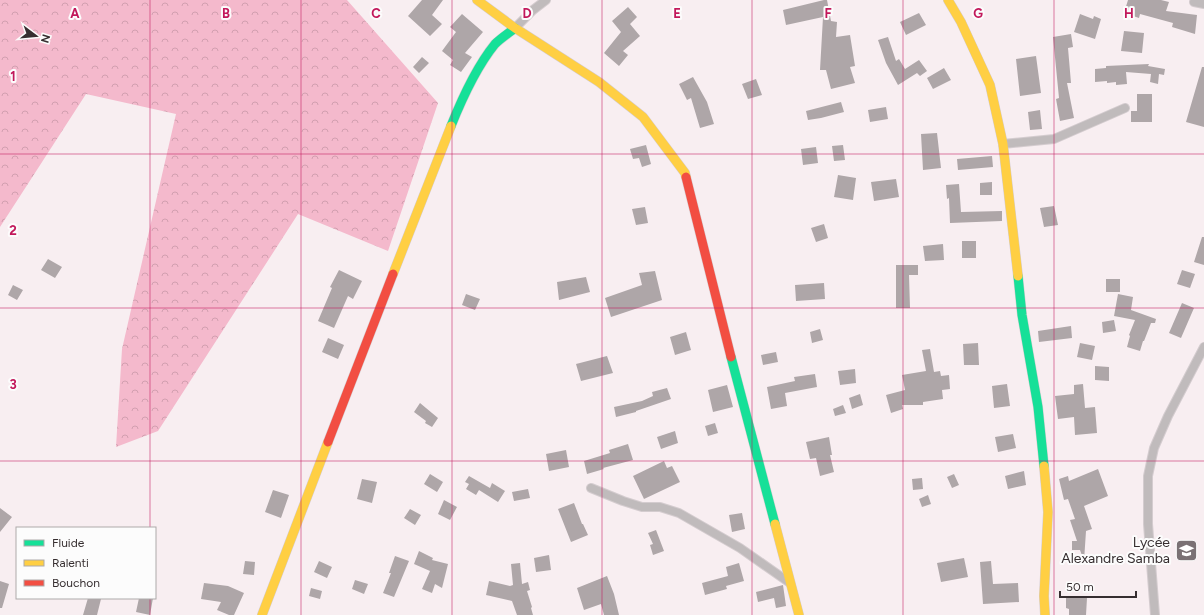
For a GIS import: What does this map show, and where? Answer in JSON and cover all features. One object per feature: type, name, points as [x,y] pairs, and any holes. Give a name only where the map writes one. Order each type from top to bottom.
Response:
[{"type":"street","points":[[477,0],[515,28],[599,82],[643,117],[685,173],[746,421],[799,615]]},
{"type":"street","points":[[262,615],[335,422],[460,103],[483,62],[496,43],[546,0]]},
{"type":"street","points":[[948,0],[990,85],[1003,144],[1022,315],[1038,407],[1048,512],[1044,596],[1045,615]]},
{"type":"street","points":[[1194,2],[1204,4]]},
{"type":"street","points":[[1003,144],[1054,139],[1125,108]]},
{"type":"street","points":[[1155,615],[1148,524],[1148,476],[1154,448],[1168,416],[1204,346]]},
{"type":"street","points":[[591,488],[642,507],[660,507],[679,513],[740,548],[790,583]]},
{"type":"green space","points":[[0,0],[347,0],[438,103],[388,251],[298,214],[158,431],[116,447],[122,349],[176,114],[86,94],[0,227]]},
{"type":"building","points":[[422,0],[443,0],[432,15],[442,24],[430,36],[408,16]]},
{"type":"building","points":[[827,0],[831,21],[837,22],[836,37],[850,35],[855,66],[850,67],[855,83],[831,89],[826,70],[820,70],[823,17],[786,25],[783,10]]},
{"type":"building","points":[[1128,0],[1161,0],[1169,2],[1166,11],[1197,15],[1195,34],[1172,27],[1173,23],[1140,14],[1139,18],[1124,13]]},
{"type":"building","points":[[628,7],[637,17],[630,24],[640,36],[623,51],[628,55],[619,66],[604,53],[621,32],[612,21]]},
{"type":"building","points":[[919,13],[926,25],[906,35],[900,22]]},
{"type":"building","points":[[462,14],[483,32],[465,53],[472,57],[461,72],[450,65],[453,60],[442,51],[456,32],[450,27]]},
{"type":"building","points":[[1080,14],[1093,19],[1094,16],[1101,19],[1095,39],[1074,32]]},
{"type":"building","points":[[1124,31],[1144,33],[1142,53],[1121,51]]},
{"type":"building","points":[[1071,34],[1073,47],[1068,48],[1071,83],[1067,83],[1074,118],[1060,121],[1056,99],[1059,98],[1053,37]]},
{"type":"building","points":[[888,37],[896,61],[899,59],[905,69],[919,60],[927,71],[920,76],[917,73],[898,85],[886,63],[878,40]]},
{"type":"building","points":[[1036,56],[1041,93],[1020,96],[1016,59]]},
{"type":"building","points":[[422,57],[429,63],[419,73],[413,67]]},
{"type":"building","points":[[1149,64],[1148,66],[1165,69],[1164,75],[1159,74],[1158,84],[1150,82],[1151,74],[1126,72],[1127,84],[1116,85],[1116,82],[1107,83],[1107,81],[1095,82],[1095,69],[1106,68],[1106,66]]},
{"type":"building","points":[[1202,67],[1204,67],[1204,127],[1186,122]]},
{"type":"building","points":[[944,68],[951,80],[933,89],[927,78]]},
{"type":"building","points":[[693,77],[707,102],[714,124],[700,128],[691,98],[687,100],[679,84]]},
{"type":"building","points":[[756,79],[762,95],[748,99],[742,84]]},
{"type":"building","points":[[1137,94],[1152,94],[1152,122],[1131,122],[1131,111],[1137,111]]},
{"type":"building","points":[[841,102],[844,112],[808,120],[806,111]]},
{"type":"building","points":[[886,107],[888,119],[870,122],[868,110]]},
{"type":"building","points":[[1040,110],[1042,129],[1030,130],[1028,112]]},
{"type":"building","points":[[937,133],[941,168],[923,170],[921,134]]},
{"type":"building","points":[[646,145],[651,164],[642,167],[639,158],[633,159],[630,149]]},
{"type":"building","points":[[843,145],[845,160],[834,161],[832,146]]},
{"type":"building","points":[[816,147],[818,163],[803,165],[801,149]]},
{"type":"building","points":[[992,156],[993,167],[958,170],[957,159]]},
{"type":"building","points":[[838,175],[856,178],[853,200],[834,197]]},
{"type":"building","points":[[896,179],[899,197],[874,201],[871,182]]},
{"type":"building","points":[[992,182],[992,195],[980,195],[980,183]]},
{"type":"building","points":[[959,184],[961,212],[1002,211],[1002,221],[950,223],[949,198],[947,199],[946,185]]},
{"type":"building","points":[[1054,206],[1058,225],[1044,227],[1040,208]]},
{"type":"building","points":[[645,207],[648,223],[636,225],[632,209]]},
{"type":"building","points":[[824,224],[828,238],[816,242],[811,228]]},
{"type":"building","points":[[1202,237],[1204,237],[1204,265],[1194,262]]},
{"type":"building","points":[[962,241],[976,241],[976,258],[962,258]]},
{"type":"building","points":[[943,244],[944,260],[925,261],[923,246]]},
{"type":"building","points":[[48,259],[62,267],[55,278],[41,270]]},
{"type":"building","points":[[896,265],[918,265],[918,275],[909,275],[910,308],[896,308]]},
{"type":"building","points":[[339,270],[362,281],[353,299],[348,296],[334,328],[318,321],[332,288],[330,287]]},
{"type":"building","points":[[1182,270],[1195,274],[1190,288],[1177,284]]},
{"type":"building","points":[[655,271],[662,300],[611,317],[605,298],[642,285],[639,273]]},
{"type":"building","points":[[586,277],[590,292],[559,300],[557,282]]},
{"type":"building","points":[[1106,279],[1120,279],[1120,292],[1106,292]]},
{"type":"building","points":[[824,283],[825,299],[796,301],[795,285]]},
{"type":"building","points":[[13,285],[23,290],[17,300],[8,295]]},
{"type":"building","points":[[466,294],[480,299],[475,310],[462,305]]},
{"type":"building","points":[[1118,294],[1133,297],[1131,310],[1156,319],[1155,323],[1151,323],[1140,351],[1127,347],[1129,335],[1135,320],[1114,316]]},
{"type":"building","points":[[1182,303],[1194,308],[1181,338],[1169,333]]},
{"type":"building","points":[[1114,320],[1116,331],[1103,333],[1102,322]]},
{"type":"building","points":[[1071,326],[1072,338],[1039,342],[1038,331]]},
{"type":"building","points":[[820,329],[823,340],[812,343],[810,332]]},
{"type":"building","points":[[686,332],[691,350],[675,355],[670,337]]},
{"type":"building","points":[[328,338],[344,345],[338,359],[322,352]]},
{"type":"building","points":[[978,343],[979,365],[964,365],[963,344]]},
{"type":"building","points":[[1080,343],[1095,346],[1092,360],[1077,357]]},
{"type":"building","points":[[930,349],[934,372],[940,371],[941,376],[949,375],[950,389],[942,390],[943,399],[923,402],[923,405],[902,405],[903,409],[891,413],[886,395],[905,390],[902,375],[926,371],[922,350]]},
{"type":"building","points":[[776,352],[778,362],[763,365],[761,355]]},
{"type":"building","points":[[607,356],[613,373],[581,381],[576,364]]},
{"type":"building","points":[[1095,366],[1109,367],[1109,381],[1095,380]]},
{"type":"building","points":[[855,369],[856,383],[840,385],[838,371]]},
{"type":"building","points":[[815,374],[817,387],[785,393],[787,406],[771,409],[767,387],[795,381],[794,377]]},
{"type":"building","points":[[1007,384],[1010,406],[994,408],[992,386]]},
{"type":"building","points":[[1083,384],[1085,408],[1095,407],[1097,433],[1075,435],[1074,417],[1058,419],[1055,396],[1074,394],[1074,385]]},
{"type":"building","points":[[727,385],[733,407],[713,412],[708,390]]},
{"type":"building","points":[[667,388],[671,399],[636,412],[616,417],[614,407],[642,401],[653,396],[652,392]]},
{"type":"building","points":[[860,394],[863,405],[852,409],[849,398]]},
{"type":"building","points":[[420,403],[438,418],[432,427],[425,423],[426,421],[414,412]]},
{"type":"building","points":[[843,405],[846,413],[835,416],[833,409]]},
{"type":"building","points":[[715,423],[718,433],[708,436],[705,426]]},
{"type":"building","points":[[675,431],[678,443],[661,449],[657,437]]},
{"type":"building","points":[[1013,434],[1016,448],[998,452],[995,437]]},
{"type":"building","points":[[829,437],[832,455],[830,455],[834,472],[820,476],[816,458],[810,459],[806,442]]},
{"type":"building","points":[[628,444],[633,460],[587,474],[584,461],[610,453],[609,450]]},
{"type":"building","points":[[566,450],[569,467],[549,471],[546,454]]},
{"type":"building","points":[[664,461],[667,468],[672,466],[680,482],[644,499],[633,476]]},
{"type":"building","points":[[1098,469],[1108,496],[1084,506],[1092,529],[1086,531],[1084,561],[1080,550],[1072,550],[1072,541],[1077,541],[1070,520],[1075,519],[1068,499],[1064,500],[1059,479],[1068,476],[1069,481]]},
{"type":"building","points":[[1024,471],[1026,485],[1008,489],[1005,476]]},
{"type":"building","points":[[430,474],[443,482],[437,492],[424,484]]},
{"type":"building","points":[[954,474],[959,485],[952,488],[947,477]]},
{"type":"building","points":[[469,476],[490,488],[492,483],[505,491],[498,502],[479,490],[476,495],[466,489],[469,484],[465,482]]},
{"type":"building","points":[[922,478],[923,489],[913,490],[912,479]]},
{"type":"building","points":[[362,479],[377,482],[372,503],[357,499]]},
{"type":"building","points":[[528,489],[530,498],[514,501],[512,492]]},
{"type":"building","points":[[273,490],[289,495],[281,518],[265,512]]},
{"type":"building","points":[[928,495],[931,504],[922,507],[919,499]]},
{"type":"building","points":[[444,500],[457,507],[450,520],[438,514]]},
{"type":"building","points":[[574,503],[588,535],[571,542],[558,509]]},
{"type":"building","points":[[0,508],[12,517],[0,532]]},
{"type":"building","points":[[410,509],[421,515],[415,525],[404,518]]},
{"type":"building","points":[[742,513],[745,529],[732,532],[729,515]]},
{"type":"building","points":[[656,530],[664,551],[653,555],[650,545],[653,544],[648,533]]},
{"type":"building","points":[[419,551],[433,558],[432,560],[448,564],[442,588],[435,584],[432,593],[422,589],[430,571],[414,564]]},
{"type":"building","points":[[549,555],[551,570],[536,572],[534,558]]},
{"type":"building","points":[[395,556],[409,561],[394,597],[383,593],[391,573],[389,573]]},
{"type":"building","points":[[964,558],[968,577],[941,582],[937,563]]},
{"type":"building","points":[[245,561],[255,562],[254,575],[243,574]]},
{"type":"building","points":[[319,561],[332,567],[327,578],[314,572]]},
{"type":"building","points":[[991,561],[993,584],[1018,583],[1019,602],[983,604],[980,562]]},
{"type":"building","points":[[520,563],[522,584],[528,582],[530,590],[527,591],[533,615],[517,615],[512,601],[486,595],[489,581],[510,586],[513,585],[511,564]]},
{"type":"building","points":[[739,563],[744,581],[726,586],[727,589],[705,595],[702,583],[728,576],[726,567]]},
{"type":"building","points":[[607,576],[614,594],[619,615],[604,615],[601,604],[584,610],[577,588]]},
{"type":"building","points":[[355,580],[368,584],[364,594],[352,589]]},
{"type":"building","points":[[0,581],[9,584],[2,608],[0,608]]},
{"type":"building","points":[[204,583],[228,586],[244,593],[234,615],[229,615],[217,610],[221,602],[201,599]]},
{"type":"building","points":[[783,585],[786,606],[776,608],[774,598],[758,602],[756,592]]},
{"type":"building","points":[[311,588],[322,591],[320,599],[309,596]]},
{"type":"building","points":[[1066,597],[1087,598],[1086,615],[1069,615],[1069,609],[1066,608]]},
{"type":"building","points":[[88,599],[101,599],[97,615],[83,615]]},
{"type":"building","points":[[139,599],[153,599],[150,615],[136,612]]},
{"type":"traffic: fast","points":[[451,126],[470,84],[482,62],[495,44],[515,28]]},
{"type":"traffic: fast","points":[[1018,276],[1022,315],[1038,407],[1044,466]]},
{"type":"traffic: fast","points":[[731,357],[775,524]]},
{"type":"traffic: slow","points":[[477,0],[515,28],[599,82],[643,117],[685,173],[686,177]]},
{"type":"traffic: slow","points":[[948,0],[961,22],[990,85],[1003,144],[1018,276]]},
{"type":"traffic: slow","points":[[393,274],[451,126]]},
{"type":"traffic: slow","points":[[262,615],[328,442]]},
{"type":"traffic: slow","points":[[1044,466],[1048,512],[1044,596],[1045,615]]},
{"type":"traffic: slow","points":[[775,524],[799,615]]},
{"type":"traffic: jam","points":[[686,177],[731,357]]},
{"type":"traffic: jam","points":[[328,442],[393,274]]},
{"type":"place","name":"Lycée Alexandre Samba","points":[[1186,550]]}]
